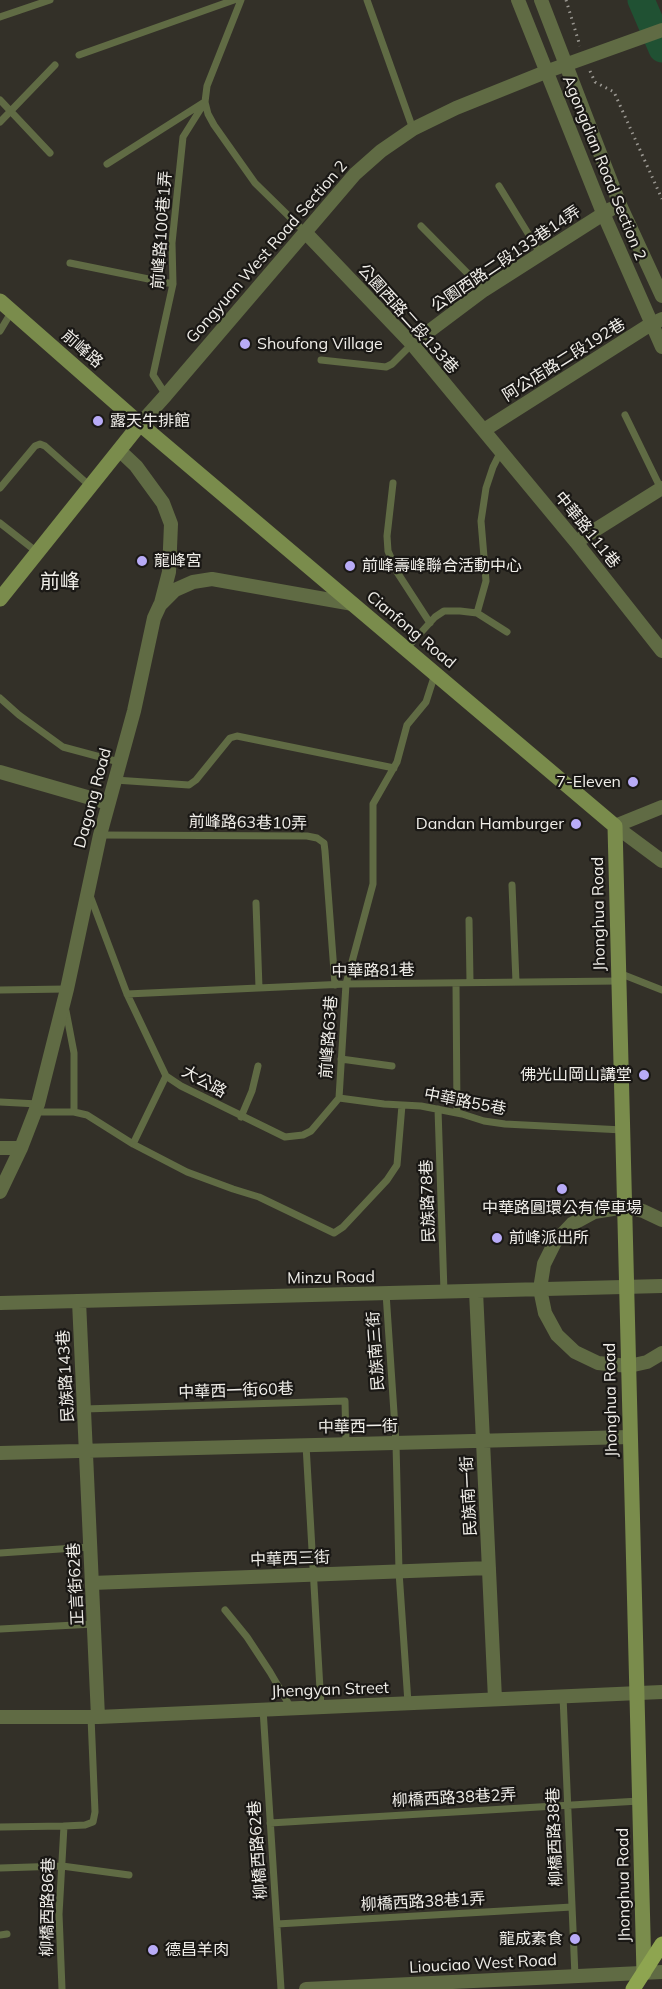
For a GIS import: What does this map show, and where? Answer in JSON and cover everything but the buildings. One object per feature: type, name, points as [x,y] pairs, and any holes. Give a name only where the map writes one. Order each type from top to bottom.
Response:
[{"type":"main road","name":"前峰路","points":[[6,306],[140,424]]},
{"type":"main road","points":[[0,599],[140,424]]},
{"type":"main road","name":"Cianfong Road","points":[[140,424],[615,825]]},
{"type":"main road","name":"Jhonghua Road","points":[[615,825],[644,1973]]},
{"type":"main road","points":[[633,1989],[662,1944]]},
{"type":"street","name":"Agongdian Road Section 2","points":[[518,0],[603,213],[657,322],[662,347]]},
{"type":"street","name":"Agongdian Road Section 2","points":[[541,0],[620,205],[662,296]]},
{"type":"street","name":"Gongyuan West Road Section 2","points":[[140,424],[355,174],[381,151],[413,129],[456,108],[585,56],[662,30]]},
{"type":"street","name":"公園西路二段133巷14弄","points":[[412,344],[484,290],[603,213],[620,205]]},
{"type":"street","name":"公園西路二段133巷","points":[[304,232],[412,344],[484,430]]},
{"type":"street","name":"阿公店路二段192巷","points":[[484,430],[657,322]]},
{"type":"street","name":"中華路111巷","points":[[484,430],[662,651]]},
{"type":"street","name":"Dagong Road","points":[[0,1192],[37,1108],[65,996],[100,834],[134,711],[154,618],[169,572],[171,524],[163,503],[136,466],[119,450]]},
{"type":"street","points":[[576,542],[661,489]]},
{"type":"street","points":[[160,605],[175,590],[193,582],[212,579],[352,604]]},
{"type":"street","points":[[0,772],[108,803]]},
{"type":"street","points":[[615,825],[662,807]]},
{"type":"street","name":"Cianfong Road","points":[[615,825],[662,861]]},
{"type":"street","points":[[0,1148],[21,1148]]},
{"type":"street","points":[[662,1220],[644,1211],[625,1207],[594,1212],[572,1224],[551,1249],[544,1264],[540,1289],[545,1313],[557,1335],[575,1352],[597,1363],[629,1366],[647,1362],[662,1353]]},
{"type":"street","name":"Minzu Road","points":[[0,1303],[662,1286]]},
{"type":"street","name":"民族南一街","points":[[476,1291],[495,1699]]},
{"type":"street","name":"民族路143巷","points":[[79,1301],[86,1450]]},
{"type":"street","name":"中華西一街","points":[[0,1453],[630,1437]]},
{"type":"street","name":"正言街62巷","points":[[86,1450],[94,1624],[94,1717]]},
{"type":"street","name":"中華西三街","points":[[92,1583],[489,1568]]},
{"type":"street","name":"Jhengyan Street","points":[[0,1717],[94,1717],[662,1692]]},
{"type":"street","name":"Liouciao West Road","points":[[306,1989],[662,1972]]},
{"type":"lane","points":[[0,17],[50,0]]},
{"type":"lane","points":[[79,55],[234,0]]},
{"type":"lane","name":"前峰路100巷1弄","points":[[166,395],[153,375],[173,284],[172,243],[183,137],[205,102],[207,87],[241,0]]},
{"type":"lane","points":[[367,0],[413,129]]},
{"type":"lane","points":[[0,122],[55,65]]},
{"type":"lane","points":[[0,100],[50,153]]},
{"type":"lane","points":[[107,164],[205,102],[214,125],[255,183],[304,232]]},
{"type":"lane","points":[[499,186],[540,253]]},
{"type":"lane","points":[[421,226],[484,290]]},
{"type":"lane","points":[[70,263],[173,284]]},
{"type":"lane","points":[[0,331],[6,306]]},
{"type":"lane","points":[[321,360],[386,367],[412,344]]},
{"type":"lane","points":[[625,415],[661,489]]},
{"type":"lane","points":[[0,488],[40,444],[90,486]]},
{"type":"lane","points":[[477,613],[486,581],[481,521],[492,467],[501,451]]},
{"type":"lane","points":[[393,483],[387,536],[388,551],[397,573],[429,623]]},
{"type":"lane","points":[[0,523],[37,552]]},
{"type":"lane","points":[[406,649],[429,623],[444,611],[477,613],[507,632]]},
{"type":"lane","name":"前峰路63巷","points":[[339,1098],[346,984],[373,884],[373,804],[397,762],[407,725],[426,702],[435,674]]},
{"type":"lane","points":[[0,698],[63,747],[119,762]]},
{"type":"lane","points":[[115,780],[189,784],[196,780],[230,738],[237,736],[394,768]]},
{"type":"lane","name":"前峰路63巷10弄","points":[[100,834],[307,836],[317,838],[324,843],[325,851],[335,985]]},
{"type":"lane","points":[[512,885],[516,982]]},
{"type":"lane","name":"大公路","points":[[87,888],[127,994],[166,1076],[241,1117],[285,1137],[303,1135],[311,1131],[339,1098]]},
{"type":"lane","points":[[256,903],[260,988]]},
{"type":"lane","points":[[469,920],[470,982]]},
{"type":"lane","points":[[619,977],[662,990]]},
{"type":"lane","name":"中華路81巷","points":[[127,994],[346,984],[516,982],[619,977]]},
{"type":"lane","points":[[456,983],[457,1113]]},
{"type":"lane","points":[[0,990],[65,996],[74,1053],[74,1112]]},
{"type":"lane","points":[[341,1059],[392,1066]]},
{"type":"lane","points":[[241,1117],[252,1091],[258,1066]]},
{"type":"lane","points":[[134,1144],[166,1076]]},
{"type":"lane","name":"中華路55巷","points":[[339,1098],[438,1109],[505,1124],[623,1130]]},
{"type":"lane","points":[[0,1102],[87,1115],[134,1144],[187,1172],[259,1197],[334,1233],[343,1227],[398,1165],[402,1105]]},
{"type":"lane","name":"民族路78巷","points":[[438,1109],[444,1292]]},
{"type":"lane","name":"民族南三街","points":[[386,1293],[396,1443],[399,1572],[408,1703]]},
{"type":"lane","name":"中華西一街60巷","points":[[84,1409],[345,1401],[346,1444]]},
{"type":"lane","points":[[306,1445],[321,1707]]},
{"type":"lane","points":[[0,1553],[90,1547]]},
{"type":"lane","points":[[225,1610],[259,1654],[291,1708]]},
{"type":"lane","points":[[0,1629],[94,1624]]},
{"type":"lane","name":"柳橋西路38巷","points":[[563,1696],[575,1976]]},
{"type":"lane","name":"柳橋西路62巷","points":[[262,1709],[281,1989]]},
{"type":"lane","points":[[0,1827],[85,1825],[93,1822],[95,1812],[94,1717]]},
{"type":"lane","name":"柳橋西路38巷2弄","points":[[270,1823],[639,1801]]},
{"type":"lane","name":"柳橋西路86巷","points":[[62,1989],[59,1914],[64,1826]]},
{"type":"lane","points":[[0,1868],[62,1866],[129,1875]]},
{"type":"lane","name":"柳橋西路38巷1弄","points":[[277,1924],[572,1907]]},
{"type":"path","points":[[566,0],[595,82],[614,92],[662,200]]},
{"type":"waterway","points":[[641,0],[662,49]]},
{"type":"place","name":"Shoufong Village","points":[[245,344]]},
{"type":"place","name":"露天牛排館","points":[[98,421]]},
{"type":"place","name":"龍峰宮","points":[[142,561]]},
{"type":"place","name":"前峰壽峰聯合活動中心","points":[[350,566]]},
{"type":"place","name":"7-Eleven","points":[[633,782]]},
{"type":"place","name":"Dandan Hamburger","points":[[576,824]]},
{"type":"place","name":"佛光山岡山講堂","points":[[644,1075]]},
{"type":"place","name":"中華路圓環公有停車場","points":[[562,1189]]},
{"type":"place","name":"前峰派出所","points":[[497,1238]]},
{"type":"place","name":"龍成素食","points":[[575,1939]]},
{"type":"place","name":"德昌羊肉","points":[[153,1950]]},
{"type":"district","name":"前峰","points":[[60,582]]}]
